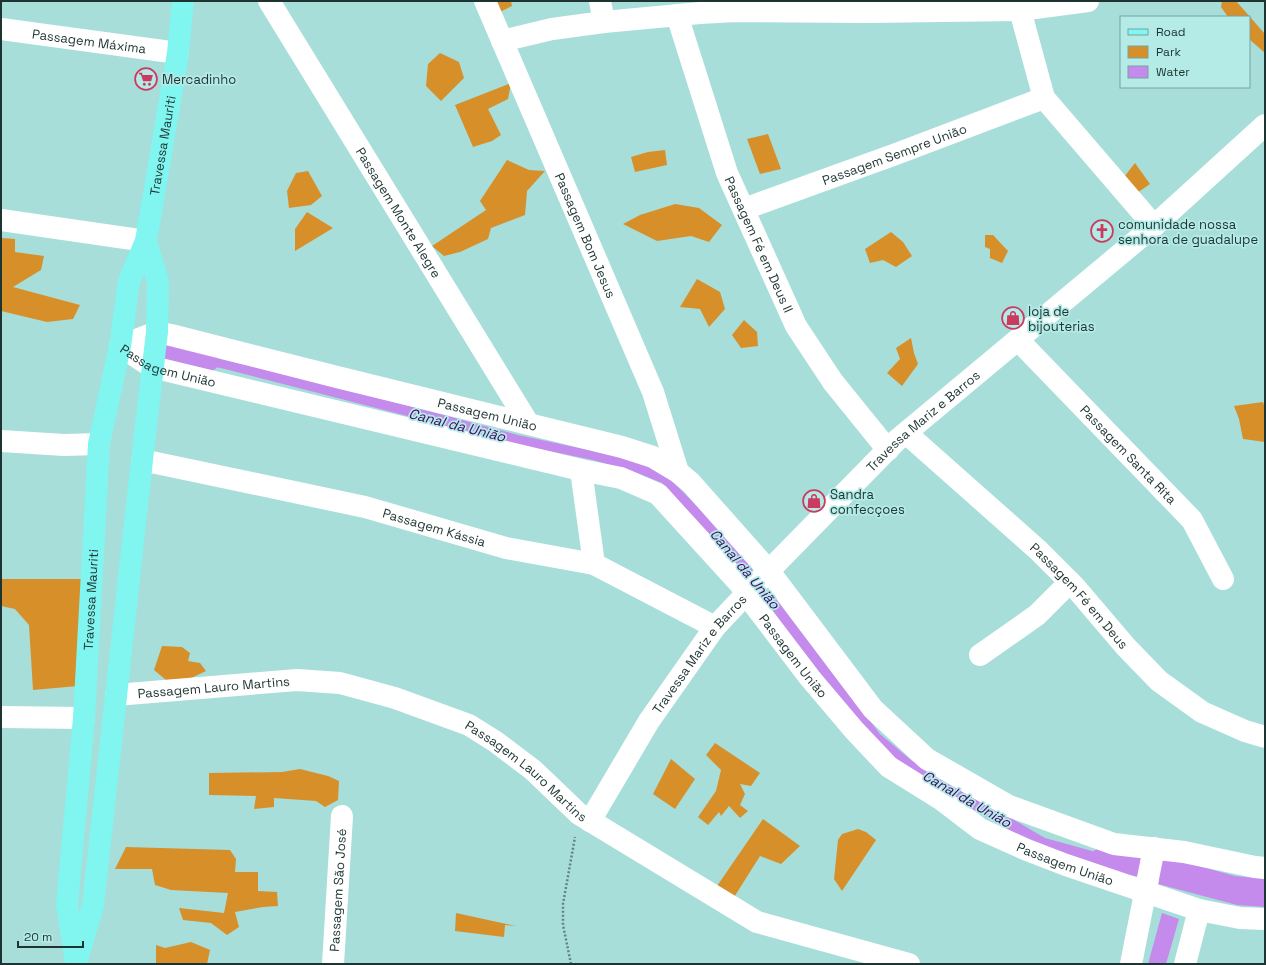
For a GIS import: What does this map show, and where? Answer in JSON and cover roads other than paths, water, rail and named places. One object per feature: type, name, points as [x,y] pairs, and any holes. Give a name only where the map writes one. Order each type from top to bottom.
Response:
[{"type":"main road","name":"Travessa Mauriti","points":[[76,963],[67,904],[84,718],[99,444],[120,346],[128,281],[146,241],[178,53],[183,1]]},
{"type":"main road","name":"Travessa Mauriti","points":[[76,963],[93,905],[157,332],[158,282],[146,241]]},
{"type":"street","name":"Passagem Monte Alegre","points":[[269,1],[528,423]]},
{"type":"street","name":"Passagem Bom Jesus","points":[[485,1],[653,392],[678,472]]},
{"type":"street","points":[[600,1],[604,22]]},
{"type":"street","points":[[502,42],[552,29],[677,15],[734,6],[1028,7],[1088,1]]},
{"type":"street","points":[[1028,7],[1044,98],[1154,226]]},
{"type":"street","name":"Passagem Fé em Deus II","points":[[677,15],[727,173],[796,326],[833,382],[888,450]]},
{"type":"street","name":"Passagem Máxima","points":[[1,29],[178,53]]},
{"type":"street","name":"Passagem Sempre União","points":[[744,209],[1044,98]]},
{"type":"street","name":"Travessa Mariz e Barros","points":[[585,817],[714,627],[757,582],[906,433],[1154,226],[1265,125]]},
{"type":"street","points":[[1,220],[146,241]]},
{"type":"street","name":"Passagem União","points":[[120,346],[157,332],[528,423],[622,447],[653,457],[678,472],[691,483],[757,582],[810,678],[854,730],[889,767],[942,800],[980,829],[1053,860],[1146,888],[1199,910],[1240,918],[1265,920]]},
{"type":"street","name":"Passagem Santa Rita","points":[[1018,340],[1192,520],[1223,579]]},
{"type":"street","name":"Passagem União","points":[[120,346],[152,367],[580,470],[621,478],[658,494],[741,585],[757,582]]},
{"type":"street","name":"Passagem Fé em Deus","points":[[906,433],[1033,545],[1070,582],[1126,648],[1160,681],[1202,712],[1245,731],[1265,736]]},
{"type":"street","points":[[1,441],[64,445],[99,444]]},
{"type":"street","name":"Passagem Kássia","points":[[142,460],[365,507],[506,548],[594,564],[714,627]]},
{"type":"street","points":[[580,470],[594,564]]},
{"type":"street","name":"Passagem União","points":[[757,582],[873,709],[927,759],[1009,806],[1114,844],[1153,851],[1184,852],[1265,868]]},
{"type":"street","points":[[980,655],[1037,615],[1070,582]]},
{"type":"street","name":"Passagem Lauro Martins","points":[[116,695],[297,680],[340,683],[373,691],[441,714],[469,725],[483,733],[533,770],[585,817],[757,922],[909,964]]},
{"type":"street","points":[[1,717],[84,718]]},
{"type":"street","name":"Passagem São José","points":[[333,964],[342,816]]},
{"type":"street","points":[[1131,964],[1153,851]]},
{"type":"street","points":[[1185,964],[1199,910]]},
{"type":"water","points":[[179,349],[338,387],[518,435],[631,459],[666,475],[714,523],[753,569],[747,577],[662,483],[632,471],[593,460],[524,446],[225,369],[177,359]]},
{"type":"water","points":[[771,589],[880,734],[911,760],[1045,838],[1125,860],[1138,853],[1130,877],[1123,868],[1069,859],[1039,847],[960,802],[879,747],[760,598]]},
{"type":"water","points":[[1167,857],[1235,876],[1265,879],[1265,907],[1237,905],[1158,884]]},
{"type":"water","points":[[1162,913],[1179,919],[1166,964],[1148,964]]},
{"type":"waterway","name":"Canal da União","points":[[163,349],[208,360]]},
{"type":"waterway","name":"Canal da União","points":[[1102,859],[1193,874]]},
{"type":"place","name":"Mercadinho","points":[[146,79]]},
{"type":"place","name":"comunidade nossa senhora de guadalupe","points":[[1102,231]]},
{"type":"place","name":"loja de bijouterias","points":[[1013,318]]},
{"type":"place","name":"Sandra confecçoes","points":[[814,501]]}]
